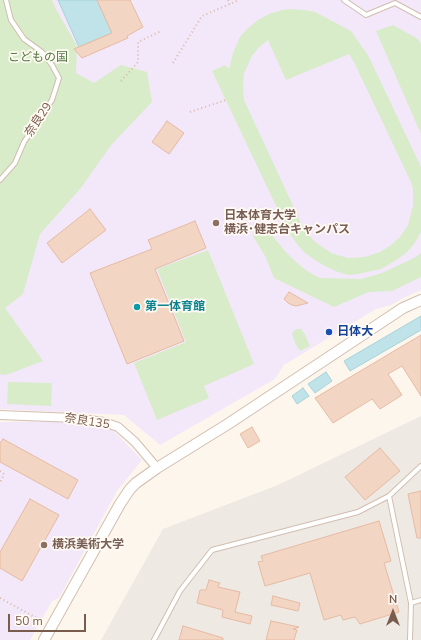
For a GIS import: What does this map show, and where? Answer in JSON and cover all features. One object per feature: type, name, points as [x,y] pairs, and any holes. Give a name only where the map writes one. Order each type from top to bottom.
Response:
[{"type":"street","points":[[44,640],[122,500],[136,483],[403,308],[421,300]]},
{"type":"street","name":"奈良135","points":[[0,415],[75,418],[104,422],[118,427],[135,442],[157,468]]},
{"type":"lane","name":"奈良29","points":[[0,180],[15,164],[24,142],[52,100],[59,78],[52,65],[42,52],[24,39],[11,20],[6,0]]},
{"type":"lane","points":[[344,0],[366,14],[395,3],[421,16]]},
{"type":"lane","points":[[154,640],[180,591],[212,550],[358,512],[389,496],[421,466]]},
{"type":"lane","points":[[389,496],[411,602],[410,640]]},
{"type":"lane","points":[[411,602],[421,600]]},
{"type":"path","points":[[228,0],[230,4]]},
{"type":"path","points":[[173,63],[202,16],[239,0]]},
{"type":"path","points":[[121,81],[138,62],[138,42],[161,31]]},
{"type":"path","points":[[190,112],[226,100]]},
{"type":"path","points":[[0,471],[4,474],[0,483]]},
{"type":"path","points":[[0,598],[42,621]]},
{"type":"shaded area","name":"日本体育大学 横浜･健志台キャンパス","points":[[52,0],[421,0],[421,290],[391,305],[376,309],[284,365],[275,379],[160,445],[124,415],[0,409],[0,232],[56,9]]},
{"type":"shaded area","points":[[421,416],[421,640],[101,640],[163,529],[278,485]]},
{"type":"shaded area","name":"横浜美術大学","points":[[73,421],[112,429],[142,460],[117,491],[59,598],[52,601],[30,640],[0,640],[0,422]]},
{"type":"green space","name":"こどもの国","points":[[0,0],[52,0],[77,46],[76,73],[94,83],[121,65],[147,72],[152,102],[112,144],[80,189],[40,234],[23,294],[5,308],[43,361],[6,375],[0,374]]},
{"type":"green space","points":[[290,9],[315,12],[351,31],[369,57],[421,167],[421,232],[415,243],[406,253],[381,269],[348,275],[338,272],[318,262],[305,253],[297,244],[287,229],[212,71],[225,65],[229,69],[233,53],[240,37],[247,29],[258,20],[269,14]],"holes":[[[268,40],[286,80],[349,54],[354,62],[413,189],[413,206],[408,225],[400,237],[380,252],[365,257],[348,258],[331,253],[315,242],[301,223],[244,100],[244,73],[252,56],[259,47]]]},
{"type":"green space","points":[[393,25],[418,39],[421,44],[421,134],[376,31]]},
{"type":"green space","points":[[255,227],[271,234],[297,263],[307,271],[320,278],[361,279],[382,273],[416,257],[421,253],[421,277],[392,291],[369,292],[334,307],[274,278],[265,256],[253,236]]},
{"type":"green space","points":[[208,250],[254,364],[204,386],[209,398],[157,420],[134,363],[186,342],[157,269]]},
{"type":"green space","points":[[297,329],[301,329],[310,346],[300,351],[295,343],[292,333]]},
{"type":"green space","points":[[8,382],[52,383],[51,406],[7,404]]},
{"type":"water","points":[[58,0],[97,0],[112,33],[79,47]]},
{"type":"water","points":[[421,316],[421,330],[350,371],[344,361]]},
{"type":"water","points":[[326,372],[332,381],[315,393],[308,384]]},
{"type":"water","points":[[303,388],[309,396],[297,404],[292,396]]},
{"type":"building","points":[[97,0],[130,0],[143,27],[127,36],[128,38],[82,58],[74,49],[112,33]]},
{"type":"building","points":[[167,121],[184,133],[169,154],[152,142]]},
{"type":"building","points":[[90,209],[106,230],[62,263],[47,243]]},
{"type":"building","name":"第一体育館","points":[[195,221],[206,248],[155,269],[184,341],[127,364],[90,273],[152,249],[148,240]]},
{"type":"building","points":[[289,292],[308,303],[296,306],[288,303],[284,299]]},
{"type":"building","points":[[421,335],[421,396],[402,366],[388,374],[402,395],[380,409],[372,399],[333,423],[315,398]]},
{"type":"building","points":[[252,427],[260,441],[248,448],[240,434]]},
{"type":"building","points":[[3,439],[78,480],[68,499],[0,462],[0,443]]},
{"type":"building","points":[[380,448],[400,471],[365,500],[345,477]]},
{"type":"building","points":[[421,491],[421,538],[417,538],[408,494]]},
{"type":"building","points":[[30,499],[59,515],[22,581],[0,568],[0,552]]},
{"type":"building","points":[[379,521],[391,561],[384,563],[399,612],[360,624],[355,617],[343,620],[341,615],[324,620],[310,573],[265,586],[258,562],[263,561],[261,556]]},
{"type":"building","points":[[209,580],[220,583],[218,587],[240,592],[235,612],[252,616],[250,624],[222,617],[223,610],[197,603],[200,590],[206,590]]},
{"type":"building","points":[[273,596],[300,603],[298,611],[271,605]]},
{"type":"building","points":[[271,621],[299,627],[293,629],[297,630],[294,640],[266,640]]},
{"type":"building","points":[[183,626],[223,638],[223,640],[179,640]]},
{"type":"place","name":"日本体育大学 横浜･健志台キャンパス","points":[[216,223]]},
{"type":"place","name":"第一体育館","points":[[137,307]]},
{"type":"place","name":"日体大","points":[[329,332]]},
{"type":"place","name":"横浜美術大学","points":[[44,545]]}]
